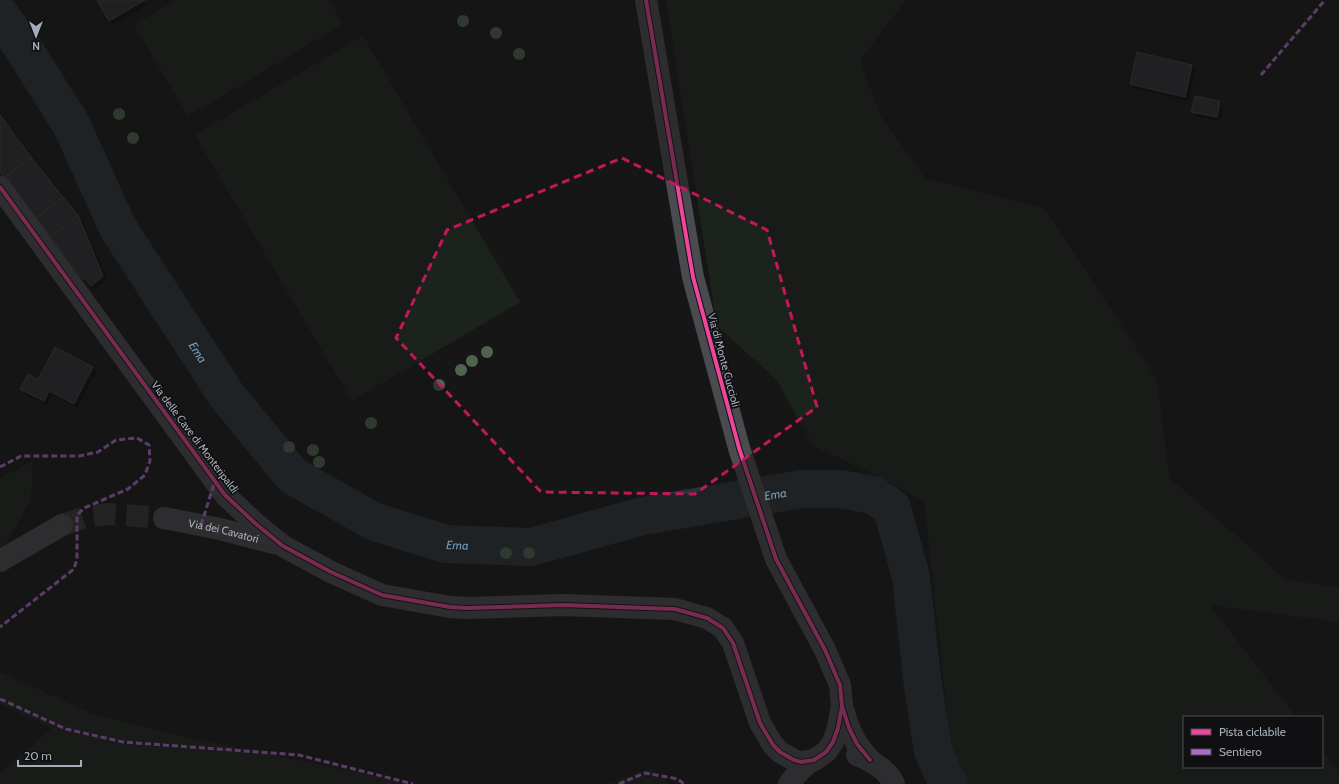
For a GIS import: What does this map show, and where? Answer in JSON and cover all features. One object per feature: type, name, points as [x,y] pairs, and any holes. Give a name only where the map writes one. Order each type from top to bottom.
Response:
[{"type":"street","name":"Via di Monte Cuccioli","points":[[646,0],[693,277],[738,448],[776,559],[825,650],[840,685],[842,706],[849,728],[857,744],[870,760]]},
{"type":"street","name":"Via delle Cave di Monteripaldi","points":[[3,196],[225,495],[256,524],[283,546],[331,572],[382,595],[450,607],[467,608],[563,605],[675,609],[707,618],[723,628],[733,643],[760,723],[776,762],[782,784]]},
{"type":"street","name":"Via dei Cavatori","points":[[164,518],[220,529],[283,546]]},
{"type":"street","points":[[0,561],[62,524]]},
{"type":"street","name":"Via di Monte Cuccioli","points":[[814,760],[826,752],[833,742],[838,728],[842,706]]},
{"type":"street","name":"Via delle Cave di Monteripaldi","points":[[760,723],[773,746],[780,752],[801,762],[814,760]]},
{"type":"street","name":"Via delle Cave di Monteripaldi","points":[[789,784],[805,765],[825,755],[842,753],[857,755],[870,760],[880,767],[894,784]]},
{"type":"highlighted area","points":[[622,158],[767,230],[817,407],[695,494],[541,492],[396,338],[447,230]]},
{"type":"shaded area","points":[[176,0],[329,0],[343,24],[188,116],[134,25]]},
{"type":"shaded area","points":[[666,0],[906,0],[860,60],[880,115],[925,178],[1045,209],[1157,380],[1169,478],[1284,579],[1339,588],[1339,622],[1210,605],[1295,716],[1183,716],[1183,768],[1323,768],[1323,751],[1339,772],[1339,784],[960,784],[954,774],[924,501],[862,468],[813,446],[777,380],[717,326]]},
{"type":"shaded area","points":[[363,36],[520,302],[352,401],[195,135]]},
{"type":"shaded area","points":[[33,461],[31,499],[0,555],[0,478]]},
{"type":"shaded area","points":[[0,672],[91,713],[185,737],[389,779],[403,784],[0,784],[0,773],[52,728],[0,704]]},
{"type":"shaded area","points":[[649,769],[671,784],[606,784]]},
{"type":"building","points":[[97,0],[145,0],[109,21]]},
{"type":"building","points":[[1137,52],[1192,65],[1185,97],[1130,84]]},
{"type":"building","points":[[1195,96],[1220,101],[1217,117],[1191,112]]},
{"type":"building","points":[[0,115],[31,157],[4,178],[0,172]]},
{"type":"building","points":[[31,157],[63,197],[36,218],[4,178]]},
{"type":"building","points":[[63,197],[78,215],[51,237],[36,218]]},
{"type":"building","points":[[78,215],[103,276],[91,286],[85,278],[83,280],[51,237]]},
{"type":"building","points":[[55,347],[93,367],[74,404],[49,391],[44,401],[20,389],[28,374],[38,380]]},
{"type":"waterway","name":"Ema","points":[[0,15],[14,34],[71,124],[118,228],[227,396],[293,476],[375,522],[446,544],[531,547],[643,516],[802,489],[840,489],[873,495],[892,508],[911,577],[922,678],[933,751],[948,784]]},
{"type":"tunnel","points":[[62,525],[86,517],[109,514],[164,518]]},
{"type":"marked path","points":[[1261,75],[1325,0]]},
{"type":"marked path","points":[[0,467],[21,456],[79,456],[98,452],[116,440],[137,438],[149,445],[150,461],[145,475],[128,489],[84,508],[77,515],[77,559],[74,569],[0,627]]},
{"type":"marked path","points":[[201,525],[215,481]]},
{"type":"marked path","points":[[0,699],[66,729],[123,742],[299,755],[413,784]]},
{"type":"marked path","points":[[619,784],[645,773],[678,779],[684,784]]},
{"type":"cycle path","points":[[646,0],[693,277],[739,448],[776,559],[825,650],[840,685],[842,706],[849,728],[857,744],[870,760]]},
{"type":"cycle path","points":[[0,187],[225,495],[256,524],[283,546],[331,572],[382,595],[450,607],[467,608],[563,605],[675,609],[707,618],[723,628],[733,643],[760,723],[773,745],[780,752],[794,760],[801,762],[814,760],[826,752],[833,742],[838,728],[842,706]]}]
